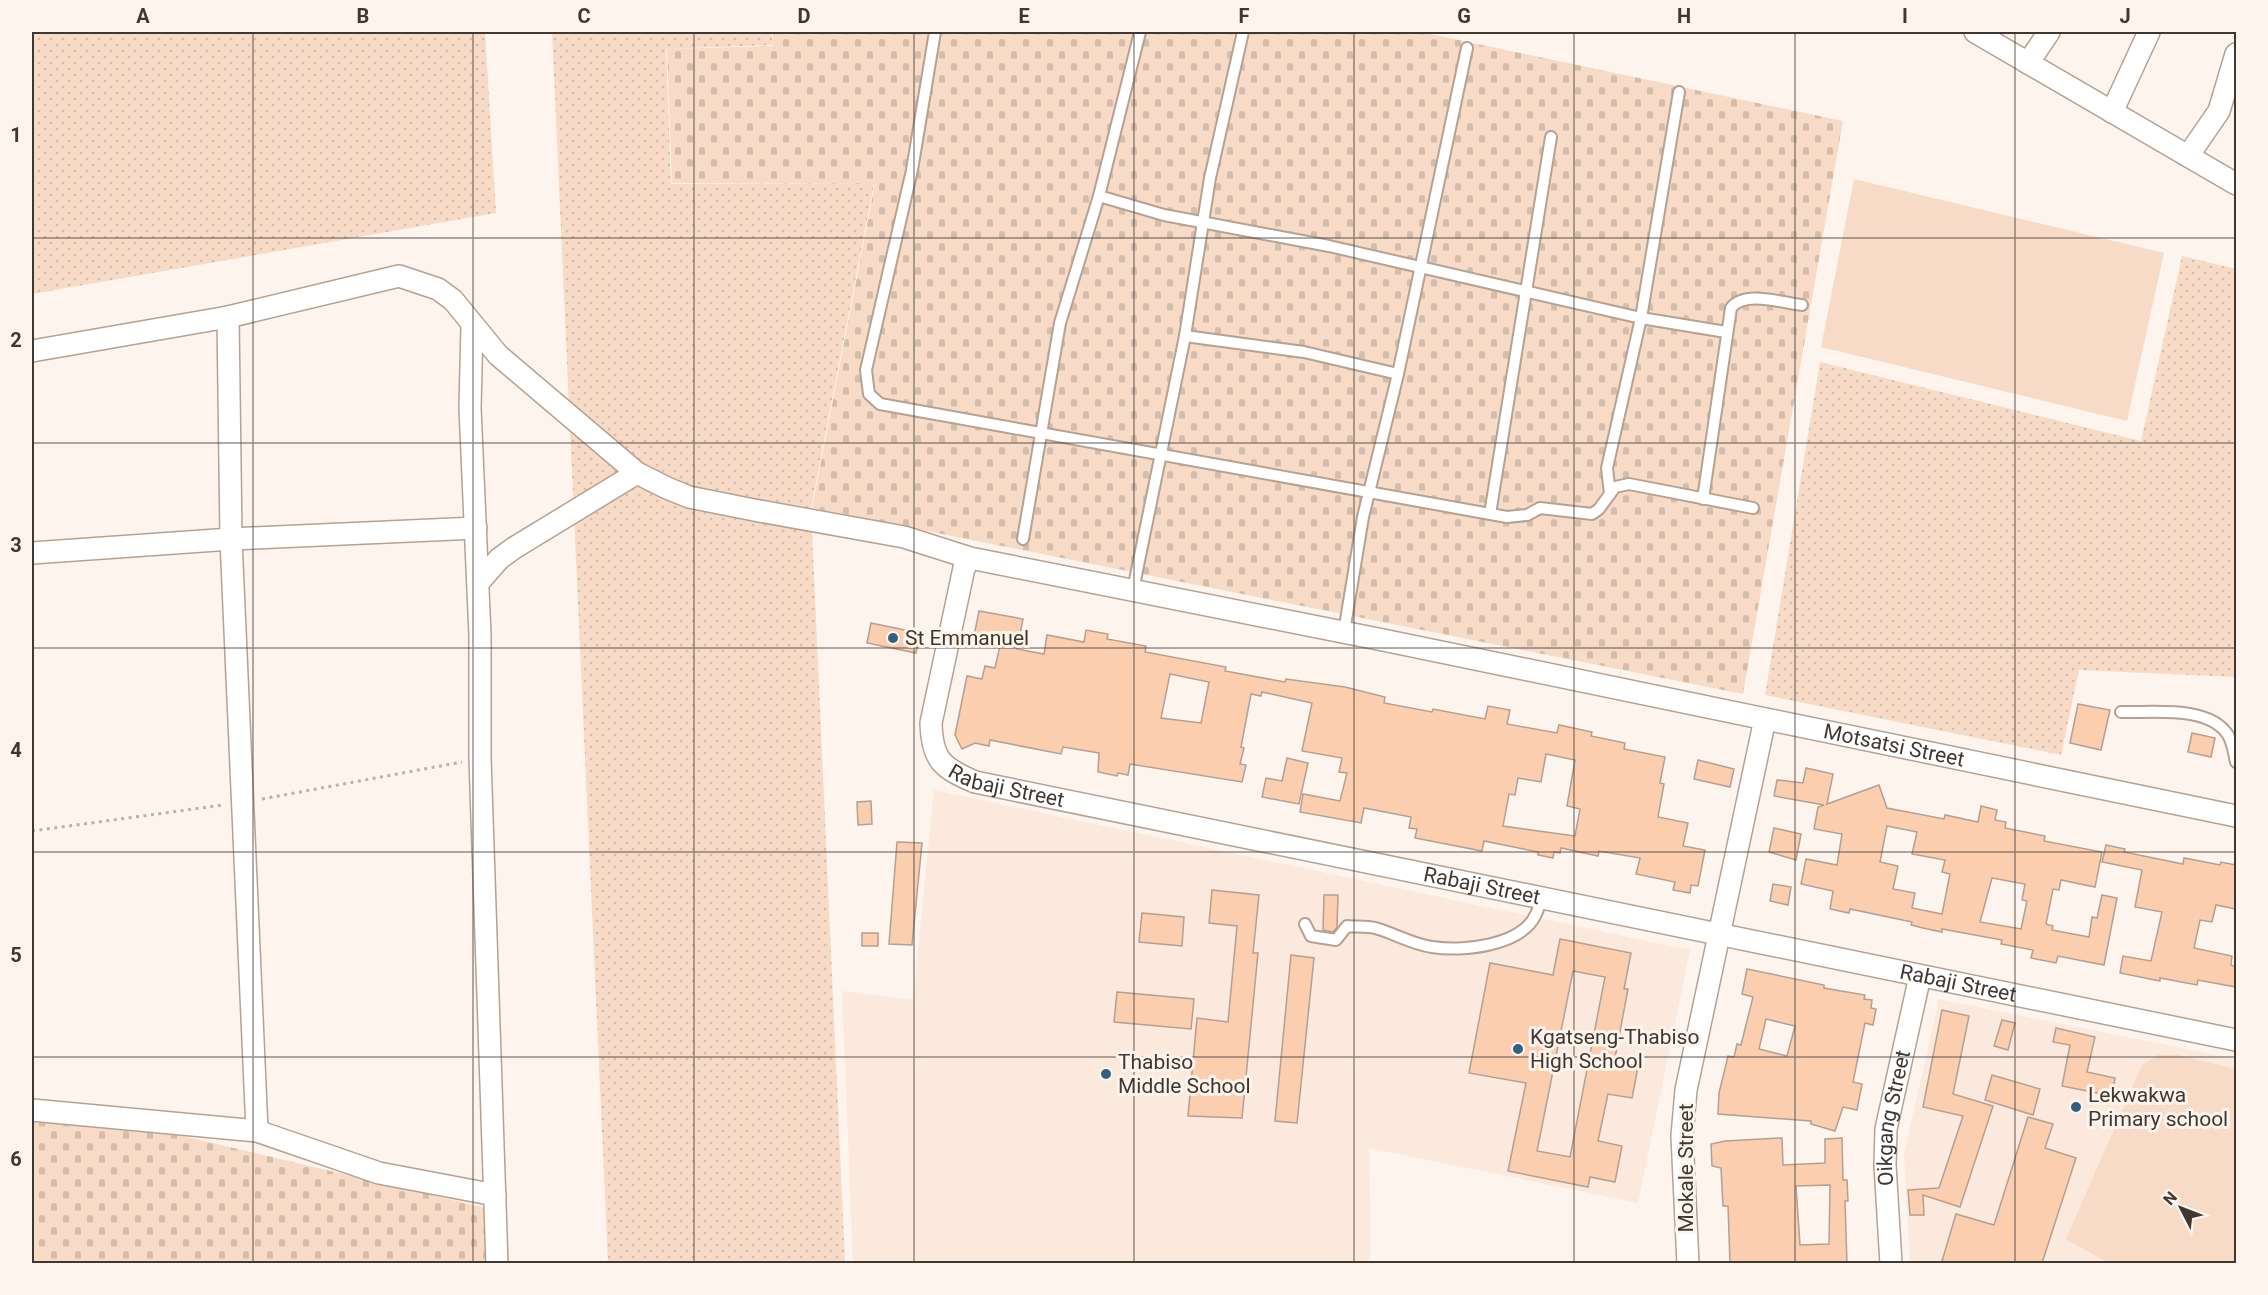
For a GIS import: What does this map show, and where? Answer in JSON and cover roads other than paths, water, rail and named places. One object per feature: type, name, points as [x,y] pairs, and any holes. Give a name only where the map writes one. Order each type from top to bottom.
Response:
[{"type":"street","points":[[1975,32],[2236,184]]},
{"type":"street","points":[[2028,63],[2049,32]]},
{"type":"street","points":[[2112,112],[2150,32]]},
{"type":"street","points":[[2188,156],[2219,111],[2236,54]]},
{"type":"street","name":"Motsatsi Street","points":[[32,351],[228,317],[399,276],[438,289],[453,300],[498,355],[637,472],[689,497],[904,537],[970,558],[1344,632],[2236,816]]},
{"type":"street","points":[[228,317],[231,539],[257,1131]]},
{"type":"street","points":[[472,326],[471,408],[478,583],[480,758],[497,1263]]},
{"type":"street","points":[[478,583],[499,559],[514,548],[637,472]]},
{"type":"street","points":[[32,553],[231,539],[476,528]]},
{"type":"street","name":"Rabaji Street","points":[[970,558],[964,568],[931,723],[932,746],[937,756],[958,775],[975,782],[2236,1040]]},
{"type":"street","points":[[1720,933],[1765,720]]},
{"type":"street","name":"Mokale Street","points":[[1688,1263],[1682,1136],[1686,1090],[1720,933]]},
{"type":"street","name":"Oikgang Street","points":[[1892,1263],[1885,1165],[1886,1129],[1920,976]]},
{"type":"street","points":[[32,1110],[257,1131],[378,1173],[495,1195]]},
{"type":"lane","points":[[935,32],[912,170],[867,370],[867,387],[874,400],[885,406],[1507,517],[1527,515],[1540,508],[1588,515],[1599,509],[1619,484],[1753,508]]},
{"type":"lane","points":[[1023,539],[1060,323],[1099,196],[1140,32]]},
{"type":"lane","points":[[1133,590],[1185,336],[1210,178],[1243,32]]},
{"type":"lane","points":[[1344,632],[1369,493],[1398,374],[1467,48]]},
{"type":"lane","points":[[1610,494],[1607,468],[1641,318],[1679,92]]},
{"type":"lane","points":[[1490,514],[1551,137]]},
{"type":"lane","points":[[1099,196],[1164,215],[1329,246],[1641,318],[1726,332]]},
{"type":"lane","points":[[1703,499],[1730,310],[1741,299],[1802,305]]},
{"type":"lane","points":[[1185,336],[1304,352],[1398,374]]},
{"type":"lane","points":[[2121,712],[2194,715],[2212,721],[2229,737],[2236,762]]},
{"type":"lane","points":[[1305,924],[1311,936],[1323,939],[1336,940],[1347,926],[1374,928],[1403,940],[1433,947],[1481,946],[1509,939],[1526,928],[1536,915],[1541,896]]},
{"type":"place","name":"St Emmanuel","points":[[893,638]]},
{"type":"place","name":"Kgatseng-Thabiso High School","points":[[1518,1049]]},
{"type":"place","name":"Thabiso Middle School","points":[[1106,1074]]},
{"type":"place","name":"Lekwakwa Primary school","points":[[2076,1107]]}]
